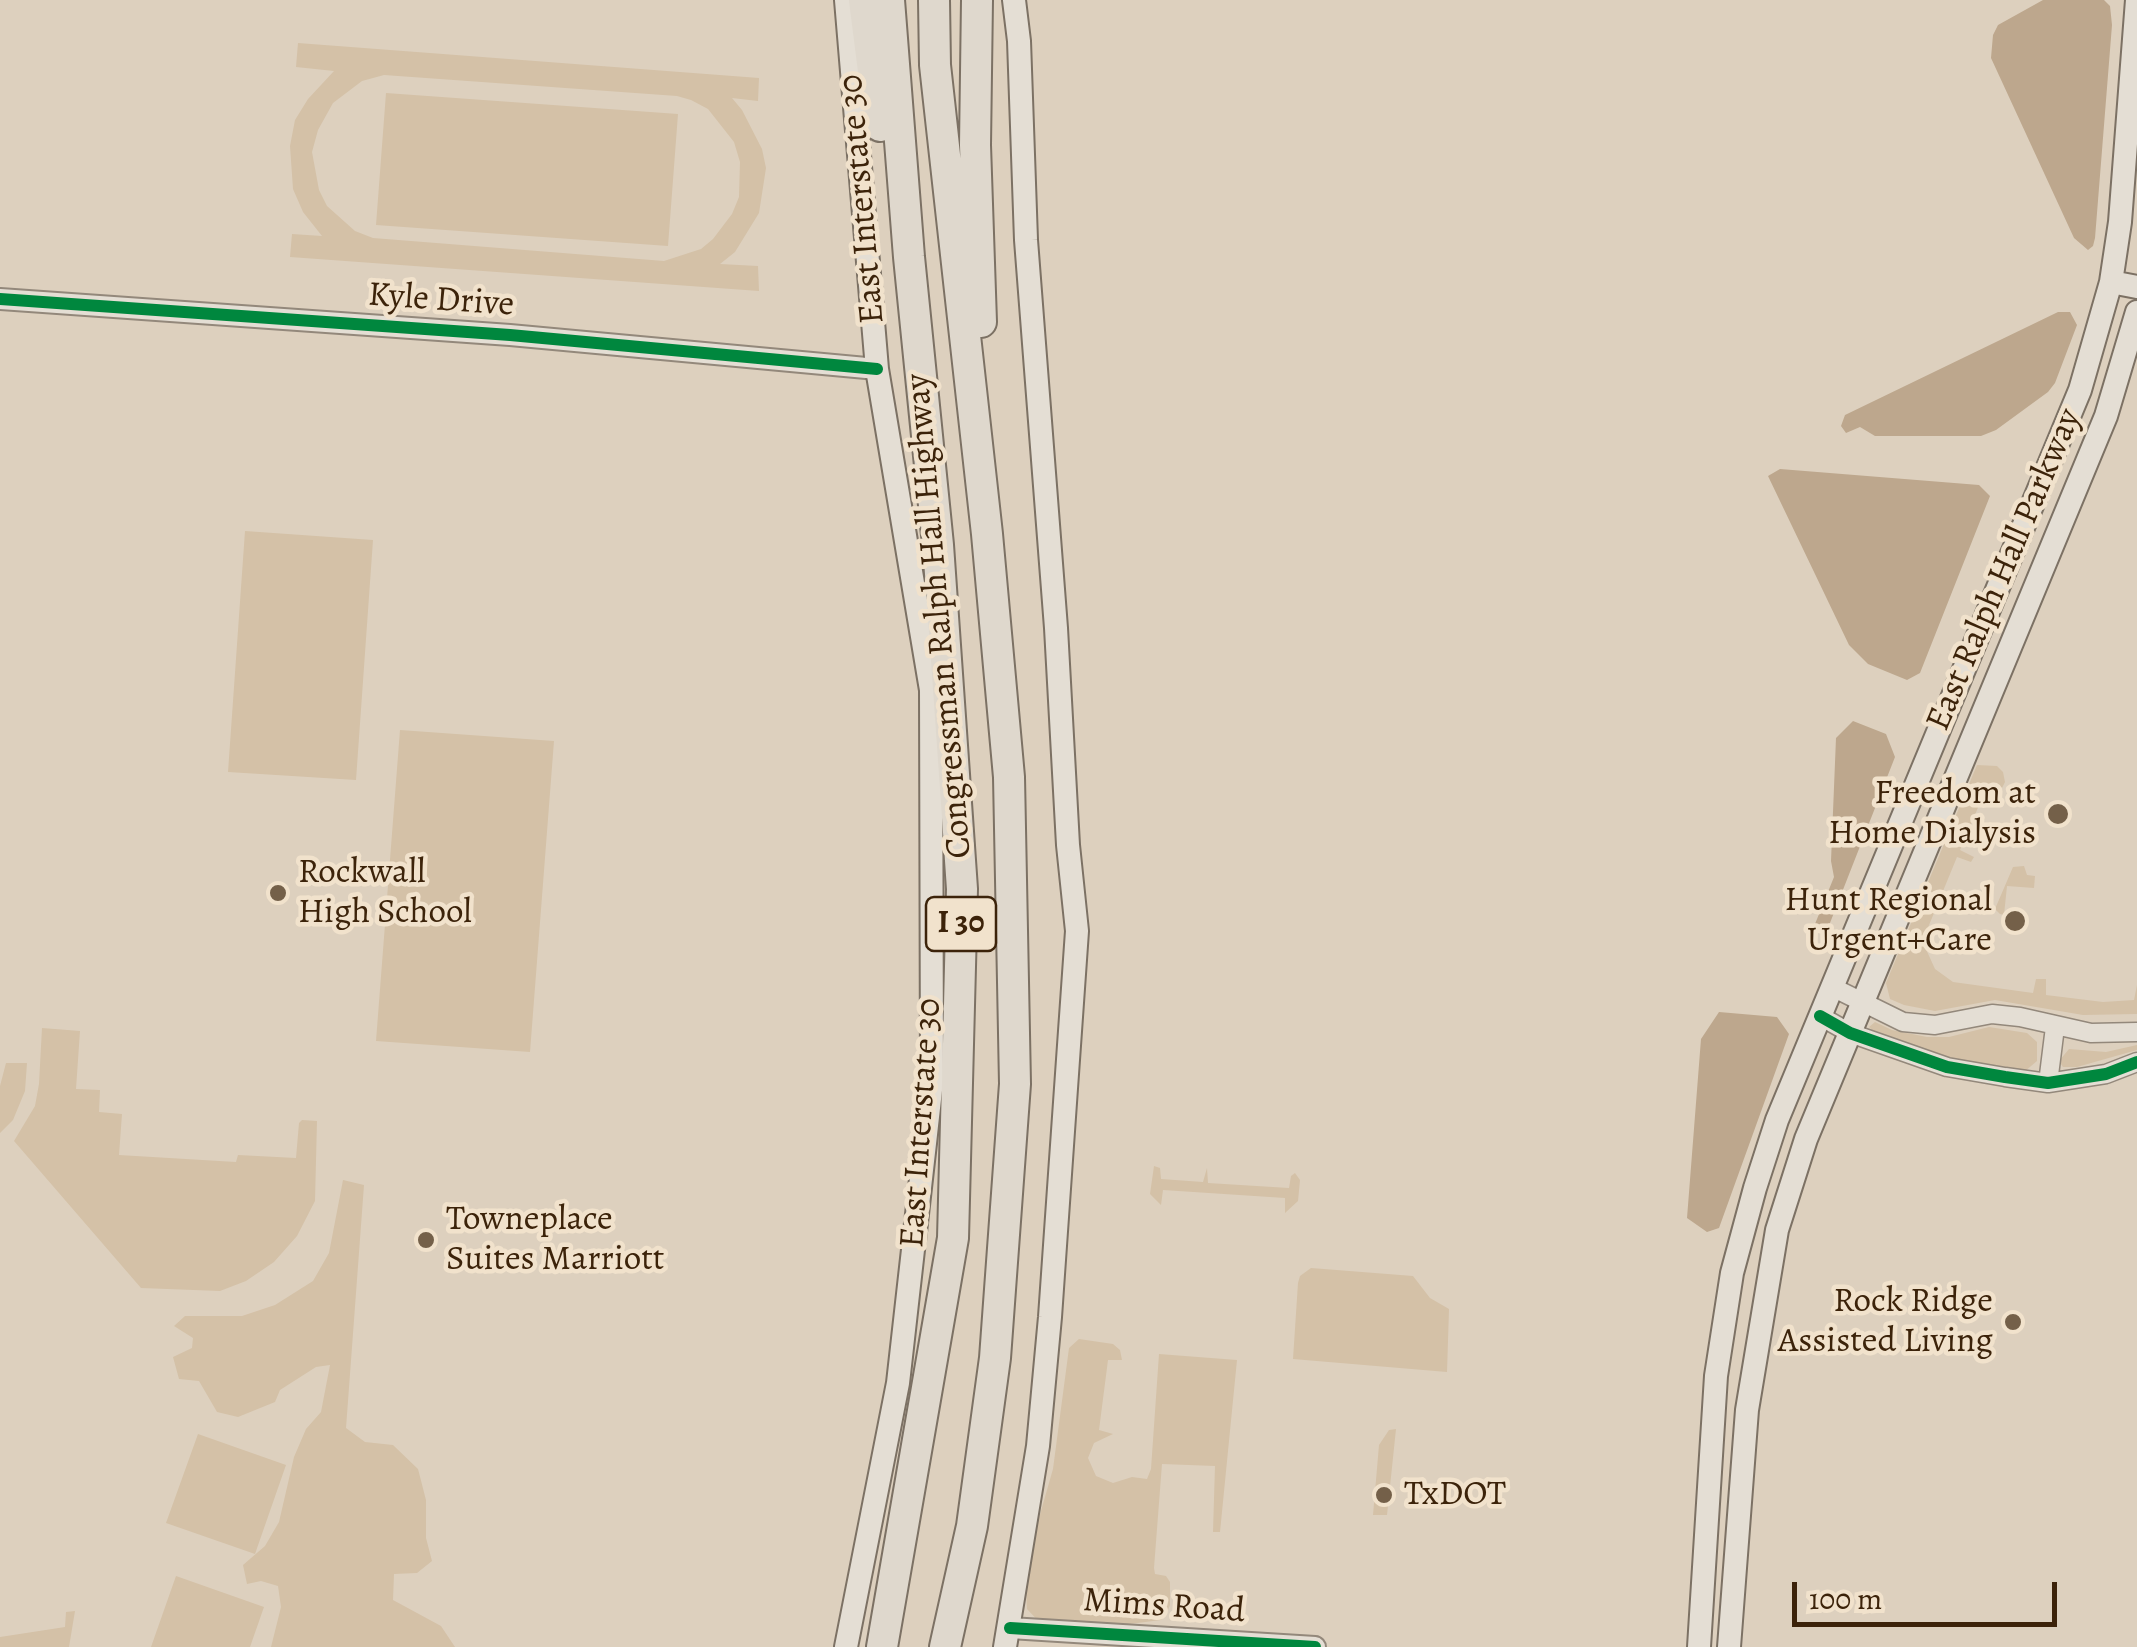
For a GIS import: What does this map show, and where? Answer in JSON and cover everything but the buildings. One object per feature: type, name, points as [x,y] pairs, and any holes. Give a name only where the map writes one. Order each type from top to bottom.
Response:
[{"type":"highway","points":[[864,0],[886,174],[909,257]]},
{"type":"highway","name":"Congressman Ralph Hall Highway","points":[[882,1647],[953,1238],[962,888],[938,545],[909,257],[889,0]]},
{"type":"highway","name":"Congressman Ralph Hall Highway","points":[[934,0],[935,65],[987,534],[1009,777],[1015,1084],[995,1358],[972,1526],[945,1647]]},
{"type":"highway","points":[[977,0],[975,146],[987,534]]},
{"type":"highway","points":[[871,1647],[893,1588]]},
{"type":"main road","name":"East Interstate 30","points":[[846,0],[877,369],[931,690],[932,1081],[898,1383],[846,1647]]},
{"type":"main road","points":[[1007,1637],[1038,1446],[1077,931],[1028,259],[1014,0]]},
{"type":"main road","name":"East Ralph Hall Parkway","points":[[1699,1647],[1716,1376],[1732,1273],[1777,1120],[2080,390],[2111,282],[2120,222],[2137,0]]},
{"type":"main road","points":[[2111,282],[2137,286]]},
{"type":"main road","name":"East Ralph Hall Parkway","points":[[1729,1647],[1748,1410],[1777,1230],[1806,1139],[2106,416],[2137,312]]},
{"type":"street","name":"Kyle Drive","points":[[0,299],[510,334],[877,369]]},
{"type":"street","points":[[1832,987],[1904,1022],[1935,1025],[1992,1014],[2091,1034],[2137,1032]]},
{"type":"street","points":[[1820,1016],[1850,1033],[1946,1067],[2048,1083],[2106,1074],[2137,1062]]},
{"type":"street","points":[[2048,1083],[2054,1028]]},
{"type":"street","name":"Mims Road","points":[[1007,1637],[1315,1647]]},
{"type":"shaded area","points":[[2043,0],[2104,0],[2110,6],[2112,25],[2095,238],[2088,250],[2074,238],[1991,58],[1998,25]]},
{"type":"shaded area","points":[[298,43],[759,78],[758,101],[732,98],[762,149],[766,168],[759,213],[735,252],[720,264],[758,266],[759,291],[290,257],[292,234],[322,236],[303,212],[293,189],[290,146],[295,120],[334,71],[296,67]],"holes":[[[384,75],[677,96],[708,109],[734,142],[740,162],[739,197],[713,239],[701,249],[664,261],[373,238],[355,231],[327,206],[319,190],[312,152],[318,130],[333,103],[362,81]]]},
{"type":"shaded area","points":[[386,93],[678,114],[668,246],[376,225]]},
{"type":"shaded area","points":[[2058,312],[2070,312],[2077,325],[2055,383],[1996,430],[1981,436],[1875,436],[1860,427],[1846,433],[1841,426],[1845,415]]},
{"type":"shaded area","points":[[1780,469],[1979,485],[1990,496],[1920,673],[1907,680],[1868,664],[1849,645],[1768,476]]},
{"type":"shaded area","points":[[245,531],[373,540],[356,780],[228,772]]},
{"type":"shaded area","points":[[1853,721],[1886,734],[1895,757],[1828,928],[1822,933],[1815,931],[1815,924],[1834,877],[1831,861],[1836,738]]},
{"type":"shaded area","points":[[400,730],[554,741],[530,1052],[376,1041]]},
{"type":"shaded area","points":[[1977,765],[1997,766],[2005,782],[2002,788],[1988,784],[1960,850],[1974,857],[1971,862],[1957,857],[1927,930],[1925,947],[1935,969],[1953,982],[2033,993],[2036,979],[2046,979],[2046,995],[2103,1002],[2134,1000],[2137,985],[2137,1014],[2083,1015],[1995,1000],[1935,1011],[1890,999],[1886,983]]},
{"type":"shaded area","points":[[2024,866],[2027,875],[2035,876],[2034,888],[2007,886],[2004,915],[2000,914],[1995,909],[2013,867]]},
{"type":"shaded area","points":[[1719,1012],[1777,1017],[1789,1034],[1719,1228],[1707,1232],[1687,1218],[1701,1039]]},
{"type":"shaded area","points":[[1875,1022],[1927,1037],[1949,1037],[1989,1027],[2027,1033],[2037,1042],[2037,1061],[2024,1072],[1945,1060],[1872,1030],[1869,1027]]},
{"type":"shaded area","points":[[42,1028],[80,1031],[76,1089],[100,1090],[99,1112],[122,1114],[119,1155],[236,1162],[238,1155],[296,1158],[299,1123],[317,1121],[315,1201],[297,1236],[274,1262],[246,1281],[220,1291],[141,1288],[14,1141],[35,1106]]},
{"type":"shaded area","points":[[2137,1045],[2137,1050],[2077,1067],[2063,1067],[2059,1061],[2069,1049],[2106,1052]]},
{"type":"shaded area","points":[[6,1063],[27,1063],[25,1091],[13,1120],[0,1133],[0,1086]]},
{"type":"shaded area","points":[[1154,1166],[1160,1168],[1161,1179],[1203,1182],[1207,1168],[1208,1183],[1289,1188],[1295,1173],[1300,1180],[1298,1201],[1285,1213],[1285,1198],[1163,1190],[1161,1205],[1150,1194]]},
{"type":"shaded area","points":[[343,1180],[364,1185],[346,1428],[365,1442],[393,1445],[418,1469],[426,1500],[426,1538],[432,1561],[417,1573],[394,1574],[393,1600],[441,1626],[455,1647],[271,1647],[281,1607],[278,1586],[261,1581],[247,1584],[243,1565],[265,1546],[279,1522],[294,1457],[306,1429],[321,1412],[330,1365],[316,1367],[280,1390],[275,1402],[238,1417],[217,1412],[199,1381],[179,1379],[173,1357],[192,1348],[193,1338],[174,1326],[185,1316],[242,1316],[275,1305],[313,1281],[329,1253]]},
{"type":"shaded area","points":[[1311,1268],[1413,1276],[1430,1298],[1449,1309],[1447,1372],[1293,1359],[1298,1283],[1300,1276]]},
{"type":"shaded area","points":[[1079,1339],[1113,1344],[1120,1350],[1122,1360],[1108,1360],[1099,1430],[1113,1434],[1094,1443],[1088,1458],[1096,1476],[1113,1483],[1132,1477],[1147,1479],[1151,1469],[1159,1354],[1237,1360],[1220,1532],[1213,1532],[1215,1466],[1162,1464],[1154,1568],[1155,1574],[1166,1576],[1170,1582],[1166,1615],[1161,1620],[1066,1632],[1046,1629],[1027,1609],[1025,1567],[1053,1469],[1069,1348]]},
{"type":"shaded area","points":[[1396,1429],[1387,1515],[1373,1515],[1379,1445],[1389,1430]]},
{"type":"shaded area","points":[[198,1434],[286,1465],[255,1554],[166,1523]]},
{"type":"shaded area","points":[[176,1576],[264,1607],[250,1647],[151,1647]]},
{"type":"shaded area","points":[[75,1611],[69,1647],[0,1647],[0,1637],[65,1627],[66,1612]]},
{"type":"cycle path","points":[[0,299],[510,335],[877,369]]},
{"type":"cycle path","points":[[1820,1016],[1850,1033],[1947,1067],[2005,1077],[2048,1083],[2106,1074],[2137,1062]]},
{"type":"cycle path","points":[[1010,1628],[1315,1647]]},
{"type":"place","name":"Freedom at Home Dialysis","points":[[2058,814]]},
{"type":"place","name":"Rockwall High School","points":[[278,893]]},
{"type":"place","name":"Hunt Regional Urgent+Care","points":[[2015,921]]},
{"type":"place","name":"Towneplace Suites Marriott","points":[[426,1240]]},
{"type":"place","name":"Rock Ridge Assisted Living","points":[[2013,1322]]},
{"type":"place","name":"TxDOT","points":[[1384,1495]]}]
